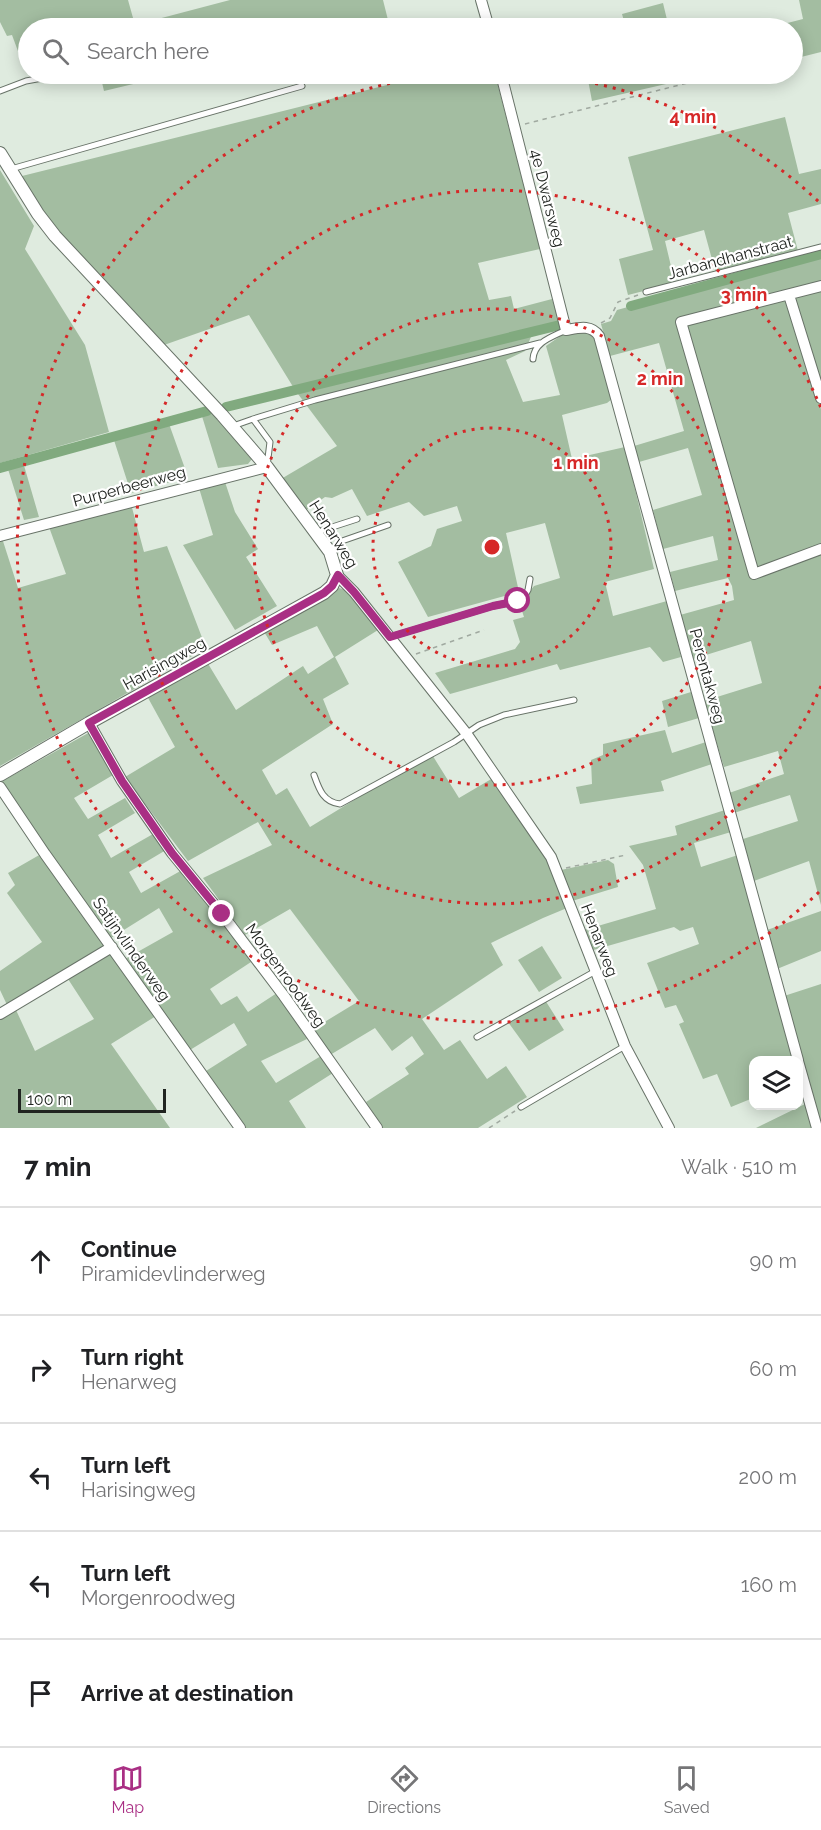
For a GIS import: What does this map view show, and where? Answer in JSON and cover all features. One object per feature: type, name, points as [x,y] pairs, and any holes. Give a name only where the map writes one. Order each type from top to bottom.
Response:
[{"type":"street","points":[[482,0],[486,18]]},
{"type":"street","name":"4e Dwarsweg","points":[[504,84],[566,330]]},
{"type":"street","name":"Henarweg","points":[[0,153],[38,214],[55,236],[232,426],[267,467],[330,552],[338,575],[466,733],[551,857],[594,972],[625,1046],[669,1128]]},
{"type":"street","points":[[821,286],[681,322],[754,574],[821,549]]},
{"type":"street","points":[[789,295],[821,398]]},
{"type":"street","points":[[566,330],[588,327],[592,329]]},
{"type":"street","name":"Perentakweg","points":[[592,329],[599,336],[797,1056]]},
{"type":"street","name":"Purperbeerweg","points":[[0,536],[267,467]]},
{"type":"street","name":"Harisingweg","points":[[0,775],[324,593],[332,586],[338,575]]},
{"type":"street","name":"Morgenroodweg","points":[[89,723],[122,781],[160,835],[284,996],[377,1128]]},
{"type":"street","name":"Satijnvlinderweg","points":[[0,787],[240,1128]]},
{"type":"street","points":[[0,1014],[112,947]]},
{"type":"street","name":"Perentakweg","points":[[803,1079],[817,1128]]},
{"type":"lane","points":[[0,91],[18,84]]},
{"type":"lane","points":[[10,170],[302,86]]},
{"type":"lane","name":"Jarbandhanstraat","points":[[646,292],[821,247]]},
{"type":"lane","points":[[232,426],[315,400],[540,343],[566,330]]},
{"type":"lane","points":[[534,359],[534,353],[540,343]]},
{"type":"lane","points":[[253,419],[270,442],[267,467]]},
{"type":"lane","points":[[317,534],[357,519]]},
{"type":"lane","points":[[330,552],[342,541],[388,525]]},
{"type":"lane","points":[[390,637],[493,606],[518,601],[528,590],[530,579]]},
{"type":"lane","points":[[314,775],[324,797],[331,803],[339,804],[403,771],[454,742],[478,725],[504,715],[574,700]]},
{"type":"lane","points":[[477,1037],[594,972]]},
{"type":"lane","points":[[521,1107],[625,1046]]},
{"type":"path","points":[[515,127],[683,84]]},
{"type":"path","points":[[592,329],[610,318],[618,302],[646,292]]},
{"type":"path","points":[[406,657],[484,630]]},
{"type":"path","points":[[556,870],[626,855]]},
{"type":"path","points":[[489,1128],[521,1107]]},
{"type":"green space","points":[[0,0],[128,0],[133,18],[18,18],[18,51],[12,35],[7,36],[0,22]]},
{"type":"green space","points":[[230,0],[383,0],[388,18],[162,18]]},
{"type":"green space","points":[[799,0],[821,0],[821,52],[803,56],[803,18]]},
{"type":"green space","points":[[663,3],[667,18],[623,18],[622,14]]},
{"type":"green space","points":[[102,84],[133,84],[104,91]]},
{"type":"green space","points":[[391,84],[498,84],[540,249],[478,263],[489,300],[511,296],[514,309],[552,299],[560,325],[533,332],[525,351],[506,360],[523,402],[560,395],[546,346],[563,334],[575,330],[595,334],[612,399],[607,403],[562,415],[572,459],[625,447],[654,569],[605,582],[613,616],[667,601],[681,657],[663,662],[650,647],[560,670],[557,664],[450,694],[435,673],[515,649],[520,642],[513,620],[524,617],[518,599],[525,597],[534,586],[560,578],[545,523],[506,533],[519,592],[428,617],[398,562],[431,546],[437,529],[462,521],[457,506],[424,516],[409,502],[367,516],[352,489],[332,498],[325,497],[305,511],[281,479],[337,446],[295,390],[249,315],[164,345],[50,225],[18,177]]},
{"type":"green space","points":[[589,84],[666,84],[592,101]]},
{"type":"green space","points":[[785,117],[799,174],[821,169],[821,204],[788,213],[798,251],[716,274],[704,230],[665,241],[675,283],[628,295],[619,259],[653,250],[628,157]]},
{"type":"green space","points":[[0,170],[34,226],[25,249],[85,345],[109,432],[0,463]]},
{"type":"green space","points":[[821,254],[821,283],[677,322],[751,578],[821,551],[821,905],[809,861],[754,881],[743,839],[798,821],[790,795],[734,813],[729,793],[784,774],[778,751],[724,767],[704,701],[762,683],[751,641],[693,659],[680,615],[734,600],[732,586],[728,578],[675,591],[670,572],[718,560],[713,536],[663,549],[653,510],[702,495],[688,448],[639,462],[634,446],[684,431],[659,343],[610,356],[601,324],[611,321],[617,310]]},
{"type":"green space","points":[[821,290],[821,383],[795,297]]},
{"type":"green space","points":[[787,299],[821,409],[821,546],[756,570],[685,324]]},
{"type":"green space","points":[[212,410],[252,459],[248,464],[218,468],[201,413]]},
{"type":"green space","points":[[168,421],[188,477],[131,493],[113,437]]},
{"type":"green space","points":[[23,462],[39,517],[24,520],[7,466]]},
{"type":"green space","points":[[225,482],[235,512],[258,549],[246,557],[277,606],[235,630],[183,545],[213,535],[199,488]]},
{"type":"green space","points":[[131,504],[144,552],[167,546],[206,648],[0,766],[0,539],[2,538],[18,588],[66,574],[49,527]]},
{"type":"green space","points":[[339,588],[347,590],[378,630],[335,657],[349,684],[323,699],[333,724],[262,770],[276,795],[287,788],[310,827],[431,753],[459,798],[493,778],[549,857],[567,908],[491,943],[503,965],[422,1019],[444,1050],[460,1040],[487,1079],[506,1066],[527,1097],[478,1128],[383,1128],[366,1102],[409,1074],[405,1068],[424,1054],[412,1036],[392,1051],[375,1028],[330,1055],[313,1029],[359,1001],[290,909],[245,935],[203,878],[272,845],[258,822],[188,861],[125,777],[175,747],[147,696],[207,662],[236,710],[303,666],[308,674],[334,657],[317,626],[272,645],[263,630]]},
{"type":"green space","points":[[691,692],[699,718],[668,727],[662,701]]},
{"type":"green space","points":[[665,730],[672,753],[706,742],[712,764],[661,781],[664,791],[580,804],[576,787],[592,784],[591,760],[603,755],[603,744]]},
{"type":"green space","points":[[90,732],[113,775],[74,798],[88,819],[125,798],[135,813],[98,835],[111,858],[153,834],[166,850],[129,872],[141,893],[184,869],[221,917],[251,962],[210,989],[221,1005],[237,996],[248,1012],[277,993],[307,1039],[261,1061],[276,1083],[321,1056],[333,1073],[289,1101],[306,1128],[246,1128],[206,1071],[247,1045],[234,1023],[190,1050],[125,959],[173,932],[159,908],[111,938],[47,851],[1,782]]},
{"type":"green space","points":[[725,810],[731,832],[694,843],[701,867],[738,855],[792,1056],[749,1056],[749,1100],[731,1107],[717,1074],[703,1079],[679,1024],[684,1022],[676,1005],[665,1008],[647,963],[699,944],[693,927],[680,931],[674,927],[590,951],[584,930],[656,909],[643,865],[629,846],[677,835],[675,826]]},
{"type":"green space","points":[[41,854],[107,947],[8,1007],[0,990],[0,971],[42,942],[7,893],[15,885],[8,873]]},
{"type":"green space","points":[[608,860],[614,864],[618,887],[572,901],[561,870]]},
{"type":"green space","points":[[821,911],[821,951],[777,969],[767,930]]},
{"type":"green space","points":[[542,946],[562,978],[539,992],[518,960]]},
{"type":"green space","points":[[112,952],[156,1016],[111,1044],[170,1128],[0,1128],[0,1020],[16,1010],[35,1051],[94,1019],[68,979]]},
{"type":"green space","points":[[821,984],[821,1123],[803,1056],[784,996]]},
{"type":"green space","points":[[545,1000],[564,1030],[529,1051],[508,1022]]},
{"type":"green space","points":[[805,1104],[812,1128],[756,1128],[793,1110],[803,1110]]},
{"type":"waterway","points":[[631,306],[821,254]]},
{"type":"waterway","points":[[226,407],[560,325]]},
{"type":"waterway","points":[[0,468],[207,411]]},
{"type":"route","points":[[222,914],[172,853],[122,781],[89,723],[324,593],[332,586],[338,575],[390,637],[493,606],[518,601]]}]
